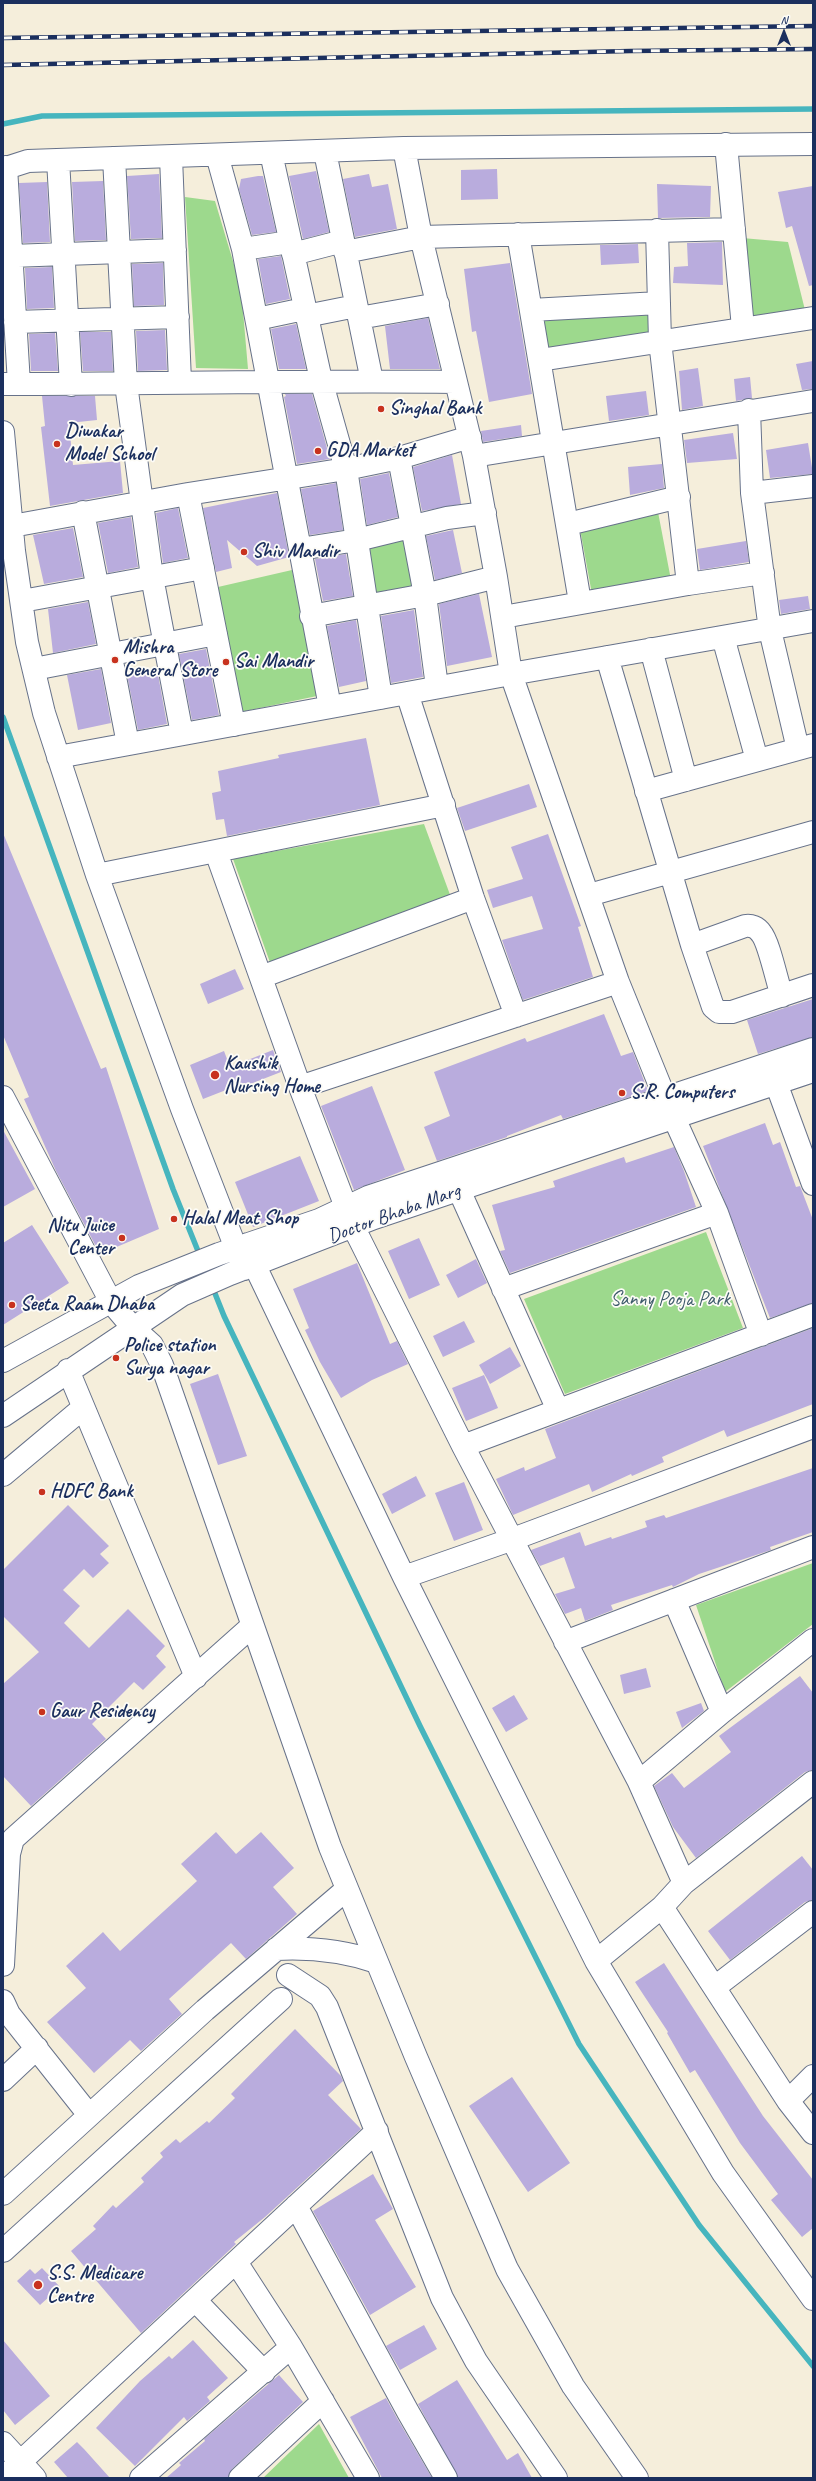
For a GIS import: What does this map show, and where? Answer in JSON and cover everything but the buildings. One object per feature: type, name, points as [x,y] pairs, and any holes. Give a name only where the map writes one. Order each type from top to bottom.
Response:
[{"type":"street","points":[[726,144],[743,328]]},
{"type":"street","points":[[455,382],[321,380],[270,383],[180,382],[71,385],[11,384],[15,322],[4,168],[28,161],[325,152],[404,148],[813,144]]},
{"type":"street","points":[[404,148],[421,237],[438,304],[455,382],[472,446],[496,577],[510,674],[589,895],[618,982],[665,1098],[717,1213],[761,1335]]},
{"type":"street","points":[[325,152],[372,381]]},
{"type":"street","points":[[271,153],[321,380],[346,469],[368,604],[381,698]]},
{"type":"street","points":[[217,155],[243,248],[270,383],[311,616],[330,707]]},
{"type":"street","points":[[171,157],[180,382]]},
{"type":"street","points":[[114,158],[126,384],[152,577],[182,734]]},
{"type":"street","points":[[58,160],[71,385]]},
{"type":"street","points":[[243,248],[344,247],[421,237],[734,229]]},
{"type":"street","points":[[658,230],[660,341],[688,584]]},
{"type":"street","points":[[518,234],[540,360],[552,444],[568,524],[580,602]]},
{"type":"street","points":[[11,256],[175,250]]},
{"type":"street","points":[[531,310],[659,303]]},
{"type":"street","points":[[257,319],[305,312],[358,312],[438,304]]},
{"type":"street","points":[[15,322],[178,317]]},
{"type":"street","points":[[540,360],[813,318]]},
{"type":"street","points":[[12,526],[83,512],[346,469],[399,458],[472,446],[552,444],[749,410],[813,401]]},
{"type":"street","points":[[646,791],[806,747],[770,630],[752,493],[749,410]]},
{"type":"street","points":[[3,432],[12,526],[22,602],[34,669],[44,713],[97,875],[238,1259],[404,1577],[596,1961],[723,2173],[813,2299]]},
{"type":"street","points":[[399,458],[425,594],[437,687]]},
{"type":"street","points":[[752,493],[813,486]]},
{"type":"street","points":[[188,494],[234,725]]},
{"type":"street","points":[[568,524],[679,497]]},
{"type":"street","points":[[83,512],[128,744]]},
{"type":"street","points":[[300,549],[357,540],[447,518],[485,513]]},
{"type":"street","points":[[22,602],[203,568]]},
{"type":"street","points":[[502,617],[580,602],[763,573]]},
{"type":"street","points":[[311,616],[425,594],[496,577]]},
{"type":"street","points":[[58,757],[437,687],[651,649],[770,630],[813,621]]},
{"type":"street","points":[[34,669],[216,634]]},
{"type":"street","points":[[723,638],[757,760]]},
{"type":"street","points":[[651,649],[686,780]]},
{"type":"street","points":[[607,657],[692,945],[711,1001],[719,1012],[732,1012],[813,985]]},
{"type":"street","points":[[407,693],[473,898],[516,1016]]},
{"type":"street","points":[[97,875],[444,805]]},
{"type":"street","points":[[589,895],[672,873],[813,832]]},
{"type":"street","points":[[216,852],[300,1087],[351,1218],[462,1446],[514,1539],[565,1642],[639,1782],[684,1883]]},
{"type":"street","points":[[261,977],[473,898]]},
{"type":"street","points":[[692,945],[745,926],[750,925],[756,928],[764,937],[782,996]]},
{"type":"street","points":[[300,1087],[618,982]]},
{"type":"street","name":"Doctor Bhaba Marg","points":[[351,1218],[368,1197],[813,1049]]},
{"type":"street","name":"Doctor Bhaba Marg","points":[[3,1361],[140,1286],[177,1272],[238,1259],[351,1218],[374,1218],[675,1119],[813,1071]]},
{"type":"street","points":[[776,1083],[813,1184]]},
{"type":"street","points":[[5,1110],[111,1302],[133,1328],[152,1346],[162,1365],[330,1847],[507,2269],[574,2386],[637,2478]]},
{"type":"street","points":[[459,1190],[558,1410]]},
{"type":"street","points":[[503,1289],[717,1213]]},
{"type":"street","name":"Doctor Bhaba Marg","points":[[3,1416],[68,1370],[238,1259]]},
{"type":"street","points":[[462,1446],[813,1315]]},
{"type":"street","points":[[68,1370],[196,1677]]},
{"type":"street","points":[[3,1475],[83,1408]]},
{"type":"street","points":[[404,1577],[514,1539],[813,1427]]},
{"type":"street","points":[[565,1642],[813,1547]]},
{"type":"street","points":[[674,1600],[722,1712]]},
{"type":"street","points":[[3,1965],[9,1854],[8,1833],[196,1677],[252,1626]]},
{"type":"street","points":[[639,1782],[722,1712],[813,1640]]},
{"type":"street","points":[[596,1961],[662,1907],[684,1883],[813,1782]]},
{"type":"street","points":[[3,2194],[205,2010],[347,1889]]},
{"type":"street","points":[[662,1907],[788,2101],[813,2133]]},
{"type":"street","points":[[715,1987],[813,1912]]},
{"type":"street","points":[[276,1949],[313,1948],[333,1951],[377,1962]]},
{"type":"street","points":[[288,1975],[320,1996],[327,2007],[439,2292],[459,2333],[476,2361],[556,2478]]},
{"type":"street","points":[[3,2251],[281,1999]]},
{"type":"street","points":[[3,2001],[9,2014],[89,2116]]},
{"type":"street","points":[[3,2080],[37,2048]]},
{"type":"street","points":[[788,2101],[813,2076]]},
{"type":"street","points":[[3,2478],[377,2132]]},
{"type":"street","points":[[296,2206],[408,2412],[446,2478]]},
{"type":"street","points":[[236,2262],[291,2347],[368,2478]]},
{"type":"street","points":[[195,2300],[264,2372]]},
{"type":"street","points":[[141,2478],[291,2347]]},
{"type":"street","points":[[240,2478],[323,2401]]},
{"type":"street","points":[[3,2443],[35,2478]]},
{"type":"green space","points":[[185,197],[215,201],[241,288],[248,369],[196,368]]},
{"type":"green space","points":[[742,238],[788,242],[805,310],[738,321]]},
{"type":"green space","points":[[651,315],[650,338],[543,351],[534,320]]},
{"type":"green space","points":[[658,512],[671,580],[592,594],[580,529]]},
{"type":"green space","points":[[403,533],[417,590],[374,597],[365,545]]},
{"type":"green space","points":[[292,570],[317,696],[241,712],[218,587]]},
{"type":"green space","points":[[424,824],[456,911],[277,982],[233,859]]},
{"type":"green space","name":"Sanny Pooja Park","points":[[706,1232],[743,1328],[565,1394],[524,1299]]},
{"type":"green space","points":[[813,1563],[813,1624],[725,1692],[696,1605]]},
{"type":"green space","points":[[319,2424],[349,2478],[263,2478]]},
{"type":"waterway","points":[[3,124],[42,116],[813,109]]},
{"type":"waterway","points":[[3,717],[173,1189],[200,1256]]},
{"type":"waterway","points":[[212,1286],[224,1316],[420,1726],[579,2044],[699,2225],[813,2366]]},
{"type":"railway","points":[[3,38],[813,26]]},
{"type":"railway","points":[[3,65],[631,51],[813,49]]},
{"type":"place","name":"Singhal Bank","points":[[381,409]]},
{"type":"place","name":"Diwakar Model School","points":[[57,444]]},
{"type":"place","name":"GDA Market","points":[[318,451]]},
{"type":"place","name":"Shiv Mandir","points":[[244,552]]},
{"type":"place","name":"Mishra General Store","points":[[115,660]]},
{"type":"place","name":"Sai Mandir","points":[[226,662]]},
{"type":"place","name":"Kaushik Nursing Home","points":[[215,1075]]},
{"type":"place","name":"S.R. Computers","points":[[622,1093]]},
{"type":"place","name":"Halal Meat Shop","points":[[174,1219]]},
{"type":"place","name":"Nitu Juice Center","points":[[122,1238]]},
{"type":"place","name":"Seeta Raam Dhaba","points":[[12,1305]]},
{"type":"place","name":"Police station Surya nagar","points":[[116,1358]]},
{"type":"place","name":"HDFC Bank","points":[[42,1492]]},
{"type":"place","name":"Gaur Residency","points":[[42,1712]]},
{"type":"place","name":"S.S. Medicare Centre","points":[[38,2285]]}]
